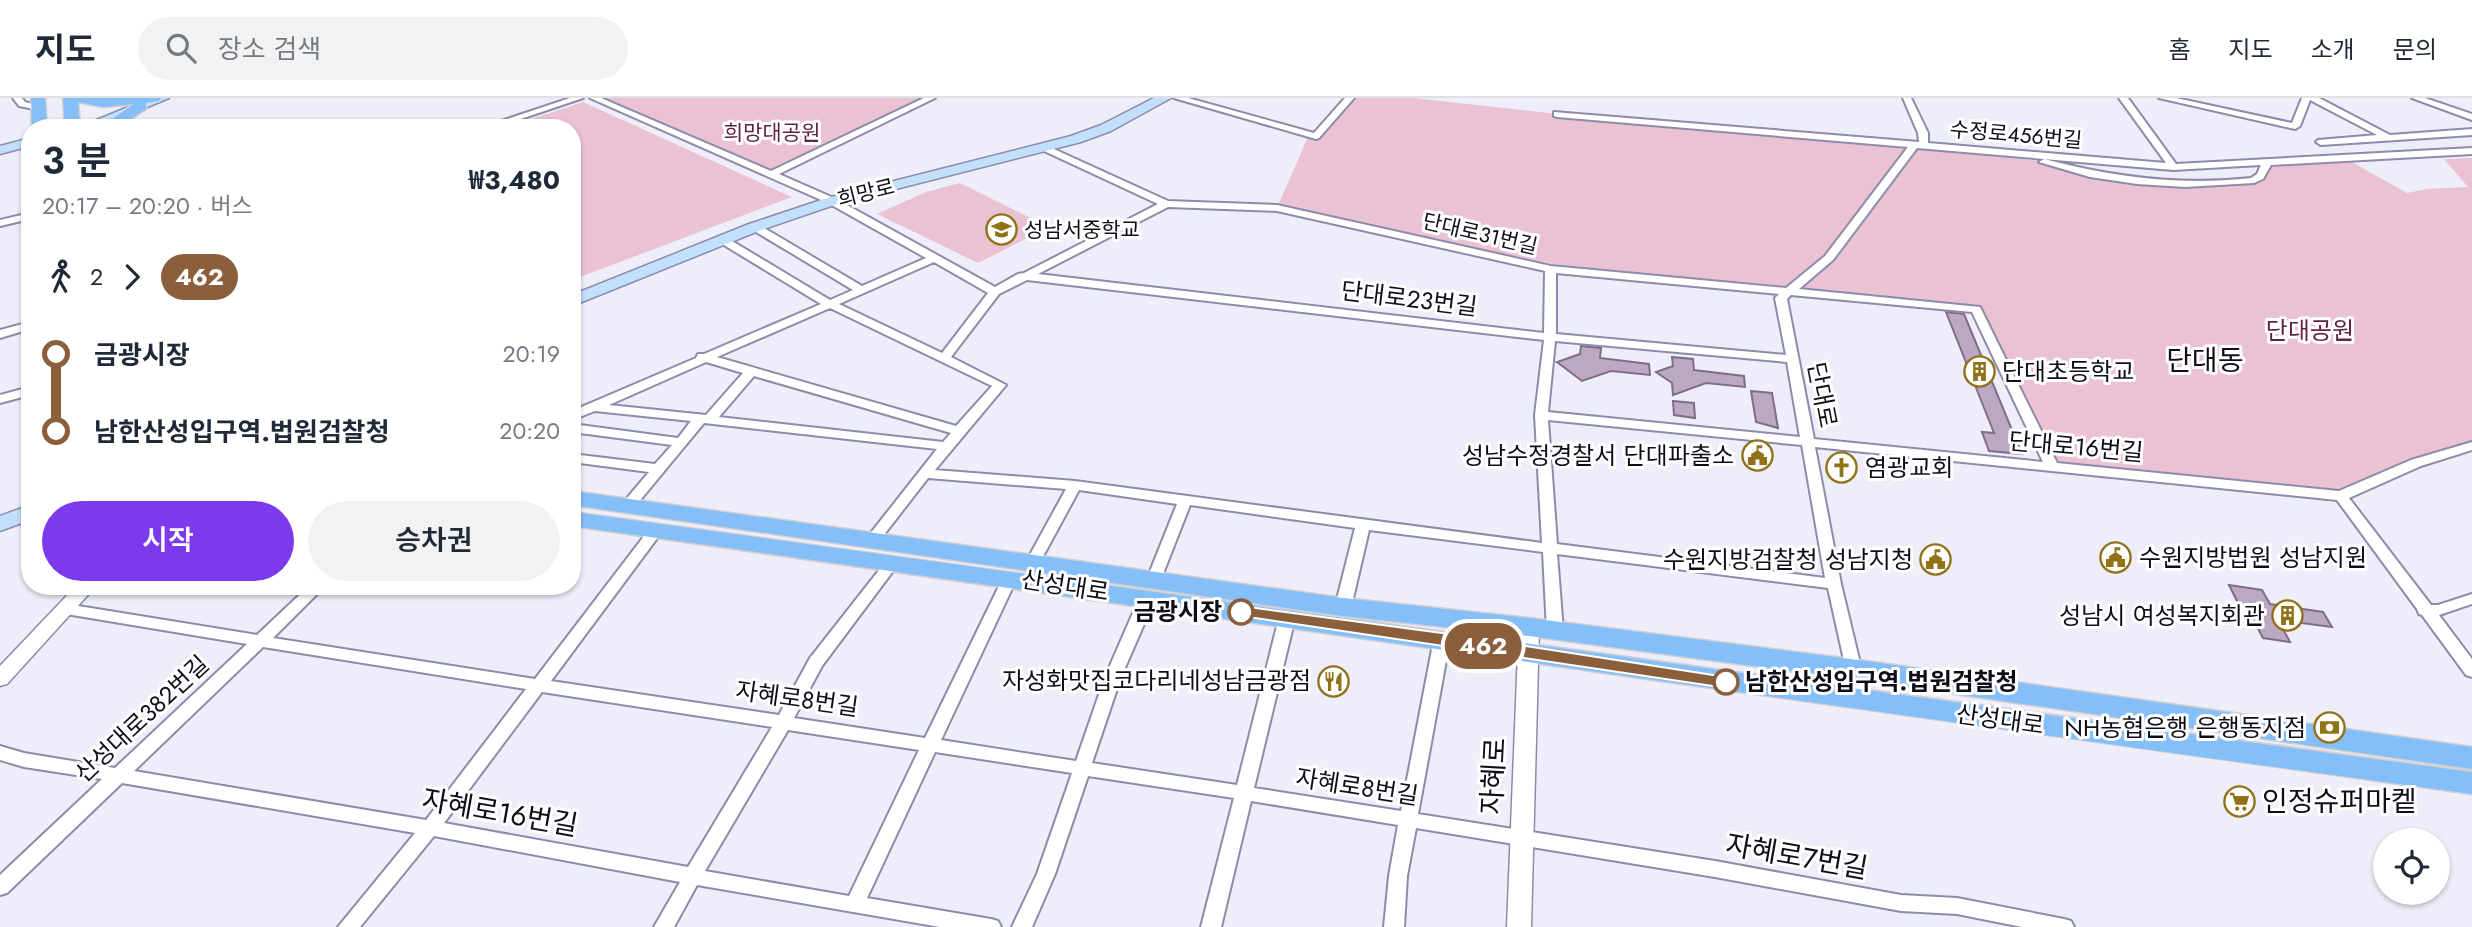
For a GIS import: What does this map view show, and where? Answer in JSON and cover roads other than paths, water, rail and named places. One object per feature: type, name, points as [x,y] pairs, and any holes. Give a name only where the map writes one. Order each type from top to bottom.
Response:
[{"type":"main road","points":[[70,98],[72,119]]},
{"type":"main road","points":[[77,98],[103,103],[147,102]]},
{"type":"main road","points":[[106,119],[162,98]]},
{"type":"main road","name":"희망로","points":[[581,297],[755,227],[832,201],[1045,148],[1097,132],[1164,98]]},
{"type":"main road","points":[[120,119],[147,102]]},
{"type":"main road","points":[[0,150],[21,144]]},
{"type":"main road","name":"산성대로","points":[[581,499],[871,542],[1033,562],[1287,618],[1861,701],[2472,783]]},
{"type":"main road","points":[[0,516],[21,508]]},
{"type":"main road","points":[[0,524],[21,516]]},
{"type":"main road","name":"산성대로","points":[[581,520],[1010,578],[1343,607],[1529,627],[1855,670],[2472,758]]},
{"type":"main road","points":[[0,531],[21,523]]},
{"type":"street","points":[[16,98],[22,104],[38,102]]},
{"type":"street","points":[[512,119],[579,98]]},
{"type":"street","points":[[594,98],[832,201],[995,292]]},
{"type":"street","points":[[772,174],[931,98]]},
{"type":"street","points":[[1178,98],[1316,136],[1349,98]]},
{"type":"street","points":[[1787,292],[1829,258],[1919,146],[1923,133],[1908,98]]},
{"type":"street","points":[[2123,98],[2173,167]]},
{"type":"street","points":[[2163,98],[2295,126],[2306,98]]},
{"type":"street","points":[[2312,98],[2419,154]]},
{"type":"street","points":[[2416,98],[2472,117]]},
{"type":"street","name":"수정로456번길","points":[[1557,114],[2173,167],[2472,151]]},
{"type":"street","points":[[2321,142],[2472,132]]},
{"type":"street","points":[[1045,148],[1166,204]]},
{"type":"street","points":[[2023,155],[2082,173],[2148,183],[2211,184],[2253,181],[2260,177],[2267,163]]},
{"type":"street","points":[[944,358],[995,292],[1166,204]]},
{"type":"street","name":"단대로31번길","points":[[1166,204],[1277,208],[1551,270],[1976,309],[2053,468]]},
{"type":"street","points":[[0,223],[21,218]]},
{"type":"street","points":[[755,227],[860,290]]},
{"type":"street","points":[[723,240],[828,303],[1000,385],[946,446],[871,542]]},
{"type":"street","points":[[581,412],[702,357],[933,258]]},
{"type":"street","points":[[1551,270],[1550,337],[1541,415],[1555,631]]},
{"type":"street","name":"단대로23번길","points":[[1022,276],[1550,337],[1791,359]]},
{"type":"street","name":"단대로","points":[[1787,292],[1781,298],[1791,359],[1834,583],[1861,701]]},
{"type":"street","points":[[0,334],[21,328]]},
{"type":"street","points":[[702,357],[959,431]]},
{"type":"street","points":[[627,507],[681,442],[751,371]]},
{"type":"street","points":[[0,400],[21,394]]},
{"type":"street","points":[[595,407],[946,446]]},
{"type":"street","name":"단대로16번길","points":[[1541,415],[2341,496]]},
{"type":"street","points":[[581,429],[681,442]]},
{"type":"street","points":[[2472,446],[2416,463],[2341,496],[2472,671]]},
{"type":"street","points":[[581,459],[659,469]]},
{"type":"street","points":[[925,472],[1075,485],[1363,525],[1834,583]]},
{"type":"street","points":[[1033,562],[1075,485]]},
{"type":"street","points":[[1022,927],[1046,874],[1113,677],[1185,500]]},
{"type":"street","points":[[1343,607],[1363,525]]},
{"type":"street","points":[[348,927],[431,827],[656,530]]},
{"type":"street","points":[[664,927],[693,874],[728,820],[816,662],[891,563]]},
{"type":"street","points":[[854,905],[1010,578]]},
{"type":"street","points":[[0,679],[79,595]]},
{"type":"street","name":"산성대로382번길","points":[[0,887],[308,595]]},
{"type":"street","points":[[2424,610],[2439,610],[2472,598]]},
{"type":"street","name":"자혜로8번길","points":[[66,609],[1520,838]]},
{"type":"street","points":[[1211,927],[1287,618]]},
{"type":"street","name":"자혜로","points":[[1519,927],[1529,627]]},
{"type":"street","points":[[1394,927],[1398,876],[1407,820],[1442,639]]},
{"type":"street","name":"자혜로16번길","points":[[0,753],[990,927]]},
{"type":"street","name":"자혜로7번길","points":[[1520,838],[1900,903],[1957,906],[2064,927]]},
{"type":"place","name":"성남서중학교","points":[[1001,230]]},
{"type":"place","name":"단대초등학교","points":[[1979,372]]},
{"type":"place","name":"성남수정경찰서 단대파출소","points":[[1757,456]]},
{"type":"place","name":"염광교회","points":[[1842,468]]},
{"type":"place","name":"수원지방법원 성남지원","points":[[2116,558]]},
{"type":"place","name":"수원지방검찰청 성남지청","points":[[1936,560]]},
{"type":"place","name":"금광시장","points":[[1241,612]]},
{"type":"place","name":"성남시 여성복지회관","points":[[2288,616]]},
{"type":"place","name":"자성화맛집코다리네성남금광점","points":[[1334,681]]},
{"type":"place","name":"남한산성입구역.법원검찰청","points":[[1726,682]]},
{"type":"place","name":"NH농협은행 은행동지점","points":[[2329,728]]},
{"type":"place","name":"인정슈퍼마켙","points":[[2239,801]]},
{"type":"district","name":"단대동","points":[[2205,360]]},
{"type":"park label","name":"희망대공원","points":[[772,133]]},
{"type":"park label","name":"단대공원","points":[[2310,331]]}]
